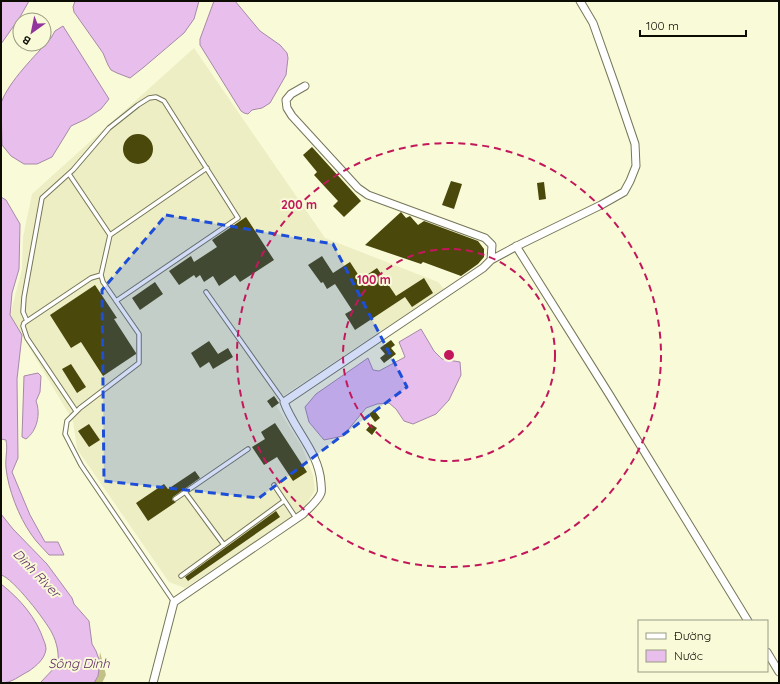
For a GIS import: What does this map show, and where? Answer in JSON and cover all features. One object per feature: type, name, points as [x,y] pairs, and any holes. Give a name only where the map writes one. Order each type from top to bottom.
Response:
[{"type":"street","points":[[153,683],[174,602],[303,514],[314,503],[321,492],[317,463],[288,414],[284,402],[483,268],[491,260],[624,192],[636,166],[635,144],[593,23],[580,1]]},
{"type":"street","points":[[305,86],[292,94],[286,100],[286,108],[358,188],[368,195],[485,238],[492,245],[491,260]]},
{"type":"street","points":[[516,246],[609,394],[747,620]]},
{"type":"street","points":[[768,654],[779,672]]},
{"type":"lane","points":[[27,321],[24,312],[24,297],[42,198],[69,174],[109,128],[138,105],[149,98],[156,97],[164,101],[238,218],[116,301]]},
{"type":"lane","points":[[174,602],[81,465],[65,434],[67,421],[76,411],[138,363],[139,334],[103,282],[101,275],[110,235],[207,168]]},
{"type":"lane","points":[[69,174],[110,235]]},
{"type":"lane","points":[[76,411],[27,338],[23,326],[24,323],[91,278],[101,275]]},
{"type":"lane","points":[[206,292],[284,402]]},
{"type":"lane","points":[[175,499],[248,449]]},
{"type":"lane","points":[[274,485],[296,518]]},
{"type":"lane","points":[[185,492],[224,545]]},
{"type":"lane","points":[[181,576],[284,501]]},
{"type":"highlighted area","points":[[166,215],[333,244],[407,387],[259,498],[104,481],[102,290]]},
{"type":"shaded area","points":[[194,48],[325,238],[438,282],[444,289],[274,402],[302,447],[313,475],[315,490],[301,511],[185,588],[169,582],[77,449],[73,421],[10,315],[22,269],[23,237],[32,194]]},
{"type":"shaded area","points":[[100,652],[106,675],[102,683],[94,683],[98,676]]},
{"type":"water","points":[[1,1],[29,1],[23,12],[12,12],[12,28],[1,44]]},
{"type":"water","points":[[75,1],[199,1],[194,19],[184,33],[130,78],[111,70],[103,53],[74,12],[73,7]]},
{"type":"water","points":[[214,1],[235,1],[260,31],[280,45],[287,53],[288,58],[286,75],[270,103],[262,108],[252,110],[248,114],[241,111],[200,45],[200,39]]},
{"type":"water","points":[[63,26],[109,99],[101,109],[86,119],[71,126],[52,157],[37,164],[24,164],[11,156],[2,145],[1,103],[10,86],[38,52],[52,52],[52,36],[55,31]]},
{"type":"water","points":[[1,197],[6,200],[20,224],[19,269],[12,293],[10,315],[22,335],[17,379],[18,458],[12,472],[30,515],[45,542],[58,542],[64,555],[49,555],[33,537],[18,511],[7,476],[6,440],[1,439]]},
{"type":"water","points":[[421,329],[434,351],[442,359],[460,362],[461,375],[449,400],[436,414],[413,424],[404,421],[396,409],[389,403],[377,404],[366,408],[343,436],[324,440],[309,422],[305,407],[316,394],[368,358],[373,370],[379,371],[405,357],[399,342]]},
{"type":"water","points":[[38,373],[41,376],[40,392],[36,401],[38,417],[33,432],[26,439],[22,437],[24,376]]},
{"type":"water","name":"Sông Dinh","points":[[1,514],[13,529],[47,564],[72,598],[74,604],[89,621],[92,644],[100,662],[98,676],[94,683],[40,683],[58,664],[57,648],[52,633],[43,619],[21,592],[1,575]]},
{"type":"water","points":[[1,584],[21,602],[32,616],[41,632],[46,649],[42,659],[32,669],[12,681],[5,683],[1,683]]},
{"type":"building","points":[[138,134],[148,139],[153,149],[148,159],[138,164],[128,159],[123,149],[128,139]]},
{"type":"building","points":[[312,147],[361,201],[344,217],[333,206],[338,201],[314,175],[317,172],[303,155]]},
{"type":"building","points":[[451,181],[462,184],[454,209],[442,205]]},
{"type":"building","points":[[544,182],[546,199],[539,200],[537,183]]},
{"type":"building","points":[[401,212],[406,218],[410,216],[418,225],[424,221],[478,241],[484,249],[484,257],[478,264],[461,276],[423,262],[421,264],[365,245]]},
{"type":"building","points":[[246,217],[274,260],[240,282],[235,275],[219,286],[213,276],[204,282],[200,275],[196,278],[194,275],[179,285],[169,271],[191,256],[194,262],[217,247],[212,240]]},
{"type":"building","points":[[322,256],[333,273],[350,262],[361,279],[377,268],[396,296],[424,278],[433,293],[412,307],[405,297],[355,330],[345,314],[352,310],[335,284],[327,289],[323,282],[321,283],[308,265]]},
{"type":"building","points":[[155,282],[163,294],[140,310],[132,298]]},
{"type":"building","points":[[95,285],[117,318],[114,319],[136,353],[103,376],[81,342],[71,348],[50,315]]},
{"type":"building","points":[[391,340],[395,345],[391,348],[396,354],[384,363],[380,358],[385,354],[380,348]]},
{"type":"building","points":[[209,341],[218,354],[228,348],[233,357],[213,369],[209,362],[200,368],[191,353]]},
{"type":"building","points":[[71,364],[86,387],[77,393],[62,369]]},
{"type":"building","points":[[274,396],[279,403],[272,408],[267,401]]},
{"type":"building","points":[[374,410],[380,418],[375,422],[369,414]]},
{"type":"building","points":[[275,423],[307,472],[293,481],[277,457],[264,465],[252,447],[265,439],[261,432]]},
{"type":"building","points":[[89,424],[100,440],[89,447],[78,431]]},
{"type":"building","points":[[371,424],[377,428],[372,435],[366,430]]},
{"type":"building","points":[[195,471],[200,478],[173,497],[172,500],[176,502],[148,521],[136,503],[164,484],[168,489]]},
{"type":"building","points":[[276,511],[280,517],[188,581],[185,577]]},
{"type":"water label","name":"Dinh River","points":[[37,573]]}]
